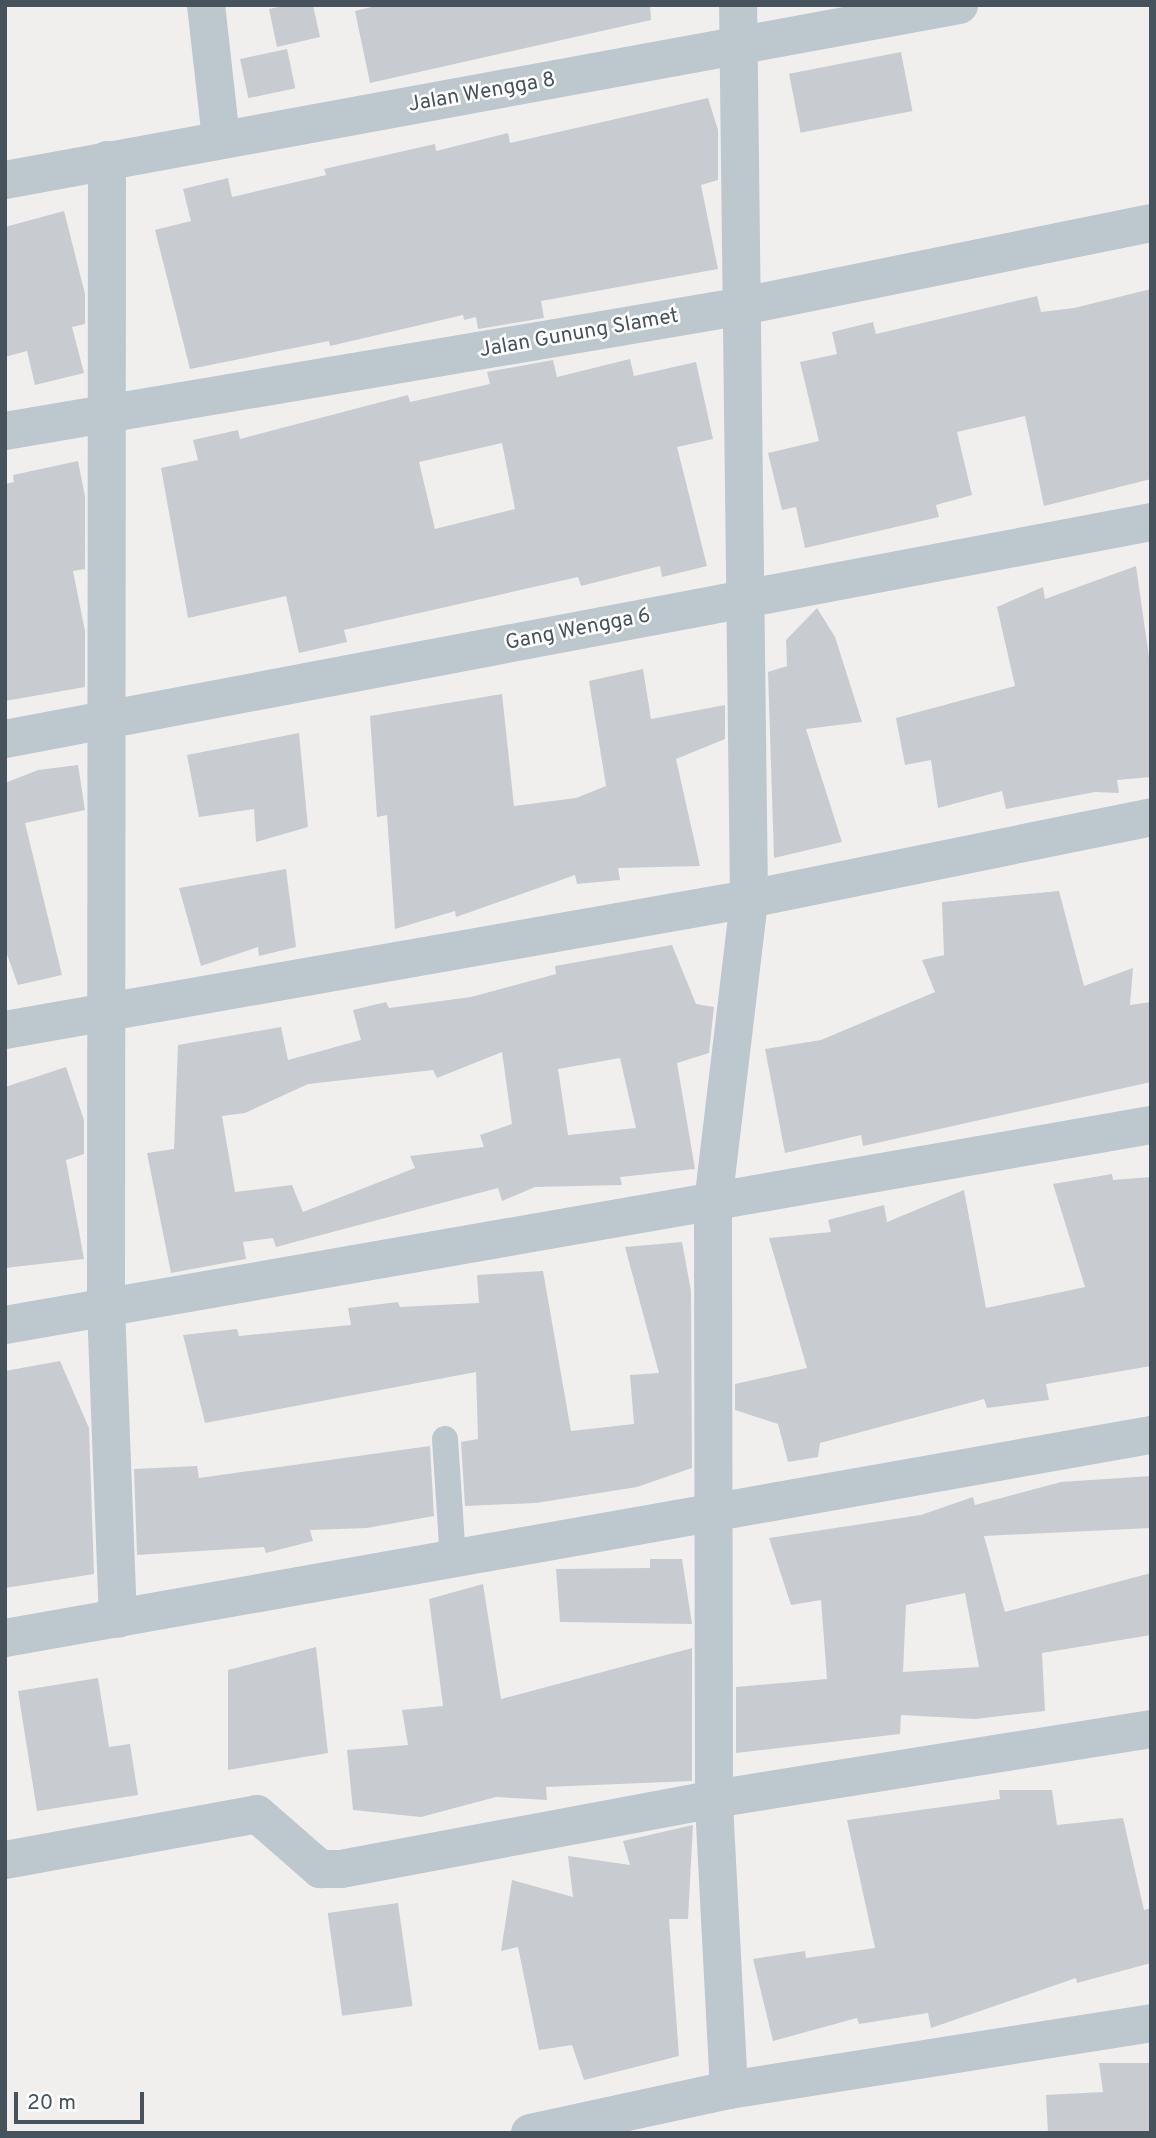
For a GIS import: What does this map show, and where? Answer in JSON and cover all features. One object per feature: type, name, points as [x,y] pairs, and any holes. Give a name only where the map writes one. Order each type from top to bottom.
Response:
[{"type":"street","points":[[206,5],[221,139]]},
{"type":"street","points":[[729,2090],[714,1799],[713,1203],[749,899],[747,597],[738,307],[738,5]]},
{"type":"street","name":"Jalan Wengga 8","points":[[5,180],[959,5]]},
{"type":"street","points":[[107,160],[106,1307],[118,1619]]},
{"type":"street","name":"Jalan Gunung Slamet","points":[[5,432],[738,307],[1151,223]]},
{"type":"street","name":"Gang Wengga 6","points":[[5,738],[1151,522]]},
{"type":"street","points":[[5,1030],[749,899],[1151,817]]},
{"type":"street","points":[[5,1325],[1151,1125]]},
{"type":"street","points":[[5,1638],[1151,1435]]},
{"type":"street","points":[[5,1860],[257,1814],[328,1870],[714,1799],[1151,1729]]},
{"type":"street","points":[[530,2133],[729,2090],[1151,2023]]},
{"type":"lane","points":[[445,1439],[453,1560]]},
{"type":"building","points":[[288,5],[313,5],[320,37],[277,47],[269,9]]},
{"type":"building","points":[[380,5],[650,5],[651,20],[370,83],[355,11]]},
{"type":"building","points":[[287,49],[295,88],[248,98],[240,59]]},
{"type":"building","points":[[901,52],[912,111],[801,133],[789,74]]},
{"type":"building","points":[[708,98],[718,130],[718,180],[701,185],[718,269],[541,301],[544,318],[478,329],[476,317],[464,320],[463,315],[330,346],[329,341],[190,369],[155,230],[191,221],[183,189],[228,178],[232,197],[326,175],[324,169],[435,144],[436,151],[508,133],[510,143]]},
{"type":"building","points":[[64,211],[85,294],[85,324],[72,327],[84,373],[35,385],[27,351],[5,357],[5,227]]},
{"type":"building","points":[[1151,289],[1151,479],[1044,506],[1025,416],[957,432],[972,495],[936,505],[939,517],[805,548],[796,507],[782,510],[768,453],[819,441],[800,362],[837,354],[832,332],[873,322],[876,334],[1037,296],[1041,312],[1074,308]]},
{"type":"building","points":[[630,359],[634,376],[696,362],[713,439],[677,447],[707,566],[662,577],[660,566],[581,586],[578,577],[344,630],[347,642],[299,653],[286,596],[188,618],[161,468],[198,460],[193,440],[238,430],[240,439],[408,395],[410,402],[490,384],[487,372],[553,360],[557,377]],"holes":[[[502,443],[515,509],[435,529],[419,462]]]},
{"type":"building","points":[[78,461],[85,496],[85,569],[73,571],[85,631],[85,687],[5,701],[5,484],[14,482],[13,475]]},
{"type":"building","points":[[1136,566],[1151,671],[1151,777],[1117,780],[1119,793],[1095,792],[1006,809],[1002,791],[938,808],[931,760],[905,765],[896,718],[1015,686],[997,607],[1043,587],[1045,599]]},
{"type":"building","points":[[817,608],[835,637],[862,722],[806,729],[842,842],[774,858],[768,672],[787,666],[786,640]]},
{"type":"building","points":[[643,669],[651,719],[725,705],[725,739],[676,759],[700,866],[618,868],[620,880],[577,884],[575,875],[456,917],[455,911],[395,929],[387,815],[377,817],[370,716],[502,694],[514,806],[576,798],[606,786],[589,681]]},
{"type":"building","points":[[299,733],[308,827],[256,842],[254,809],[199,817],[187,755]]},
{"type":"building","points":[[78,765],[85,810],[25,823],[62,975],[18,985],[5,949],[5,783],[38,770]]},
{"type":"building","points":[[286,869],[296,947],[259,956],[258,947],[201,966],[179,888]]},
{"type":"building","points":[[1059,891],[1084,986],[1133,968],[1130,1005],[1151,1002],[1151,1082],[863,1146],[861,1135],[785,1153],[765,1049],[821,1040],[935,992],[922,960],[944,955],[942,902]]},
{"type":"building","points":[[672,945],[696,1004],[714,1007],[709,1053],[677,1063],[695,1169],[620,1177],[622,1185],[535,1187],[502,1201],[498,1188],[276,1247],[273,1238],[243,1242],[246,1259],[171,1273],[147,1153],[174,1149],[178,1045],[281,1027],[288,1060],[361,1040],[353,1010],[386,1002],[389,1008],[471,997],[556,974],[555,966]],"holes":[[[502,1052],[512,1124],[480,1135],[484,1147],[410,1156],[415,1168],[303,1212],[292,1185],[235,1192],[222,1116],[245,1113],[308,1084],[433,1070],[437,1078]],[[620,1058],[636,1128],[568,1135],[558,1069]]]},
{"type":"building","points":[[66,1067],[84,1120],[84,1154],[66,1160],[84,1259],[5,1268],[5,1087]]},
{"type":"building","points":[[1112,1174],[1113,1180],[1151,1177],[1151,1366],[1046,1384],[1049,1400],[987,1408],[984,1399],[820,1443],[818,1457],[788,1462],[778,1424],[735,1410],[735,1384],[807,1368],[769,1238],[831,1232],[828,1220],[884,1205],[887,1222],[964,1190],[986,1308],[1085,1287],[1053,1184]]},
{"type":"building","points":[[682,1242],[691,1291],[692,1468],[637,1487],[536,1503],[465,1506],[461,1442],[478,1439],[476,1372],[205,1423],[183,1335],[237,1329],[239,1336],[351,1325],[348,1308],[398,1302],[400,1307],[479,1303],[477,1275],[543,1271],[571,1431],[634,1424],[630,1375],[659,1373],[625,1247]]},
{"type":"building","points":[[60,1361],[89,1428],[94,1574],[5,1588],[5,1371]]},
{"type":"building","points":[[430,1446],[434,1516],[367,1528],[310,1530],[313,1541],[266,1553],[264,1547],[137,1555],[134,1469],[197,1466],[199,1478]]},
{"type":"building","points":[[1151,1476],[1151,1528],[984,1536],[1005,1612],[1151,1573],[1151,1635],[1042,1653],[1045,1711],[975,1719],[901,1715],[900,1734],[736,1753],[736,1687],[827,1679],[821,1600],[791,1605],[769,1538],[921,1515],[973,1497],[975,1505],[1061,1482]],"holes":[[[965,1593],[979,1667],[903,1672],[906,1605]]]},
{"type":"building","points":[[650,1559],[682,1559],[692,1624],[560,1622],[556,1569],[650,1568]]},
{"type":"building","points":[[483,1584],[501,1699],[692,1648],[692,1781],[546,1787],[547,1800],[496,1797],[421,1817],[353,1810],[347,1750],[408,1745],[402,1710],[443,1706],[429,1599]]},
{"type":"building","points":[[316,1647],[328,1753],[228,1770],[228,1670]]},
{"type":"building","points":[[98,1678],[109,1747],[130,1744],[138,1795],[37,1811],[18,1691]]},
{"type":"building","points":[[999,1790],[1052,1790],[1057,1825],[1123,1818],[1144,1910],[1151,1908],[1151,1963],[1077,1983],[1076,1978],[931,2028],[928,2013],[859,2024],[857,2018],[773,2041],[753,1959],[805,1951],[806,1958],[875,1948],[847,1820],[1000,1799]]},
{"type":"building","points":[[693,1825],[688,1919],[669,1919],[679,2056],[584,2080],[572,2045],[539,2050],[518,1947],[501,1951],[512,1880],[573,1897],[568,1856],[630,1865],[623,1841]]},
{"type":"building","points":[[398,1903],[412,2006],[342,2016],[328,1913]]},
{"type":"building","points":[[1099,2063],[1151,2063],[1151,2133],[1048,2133],[1046,2095],[1103,2092]]}]
